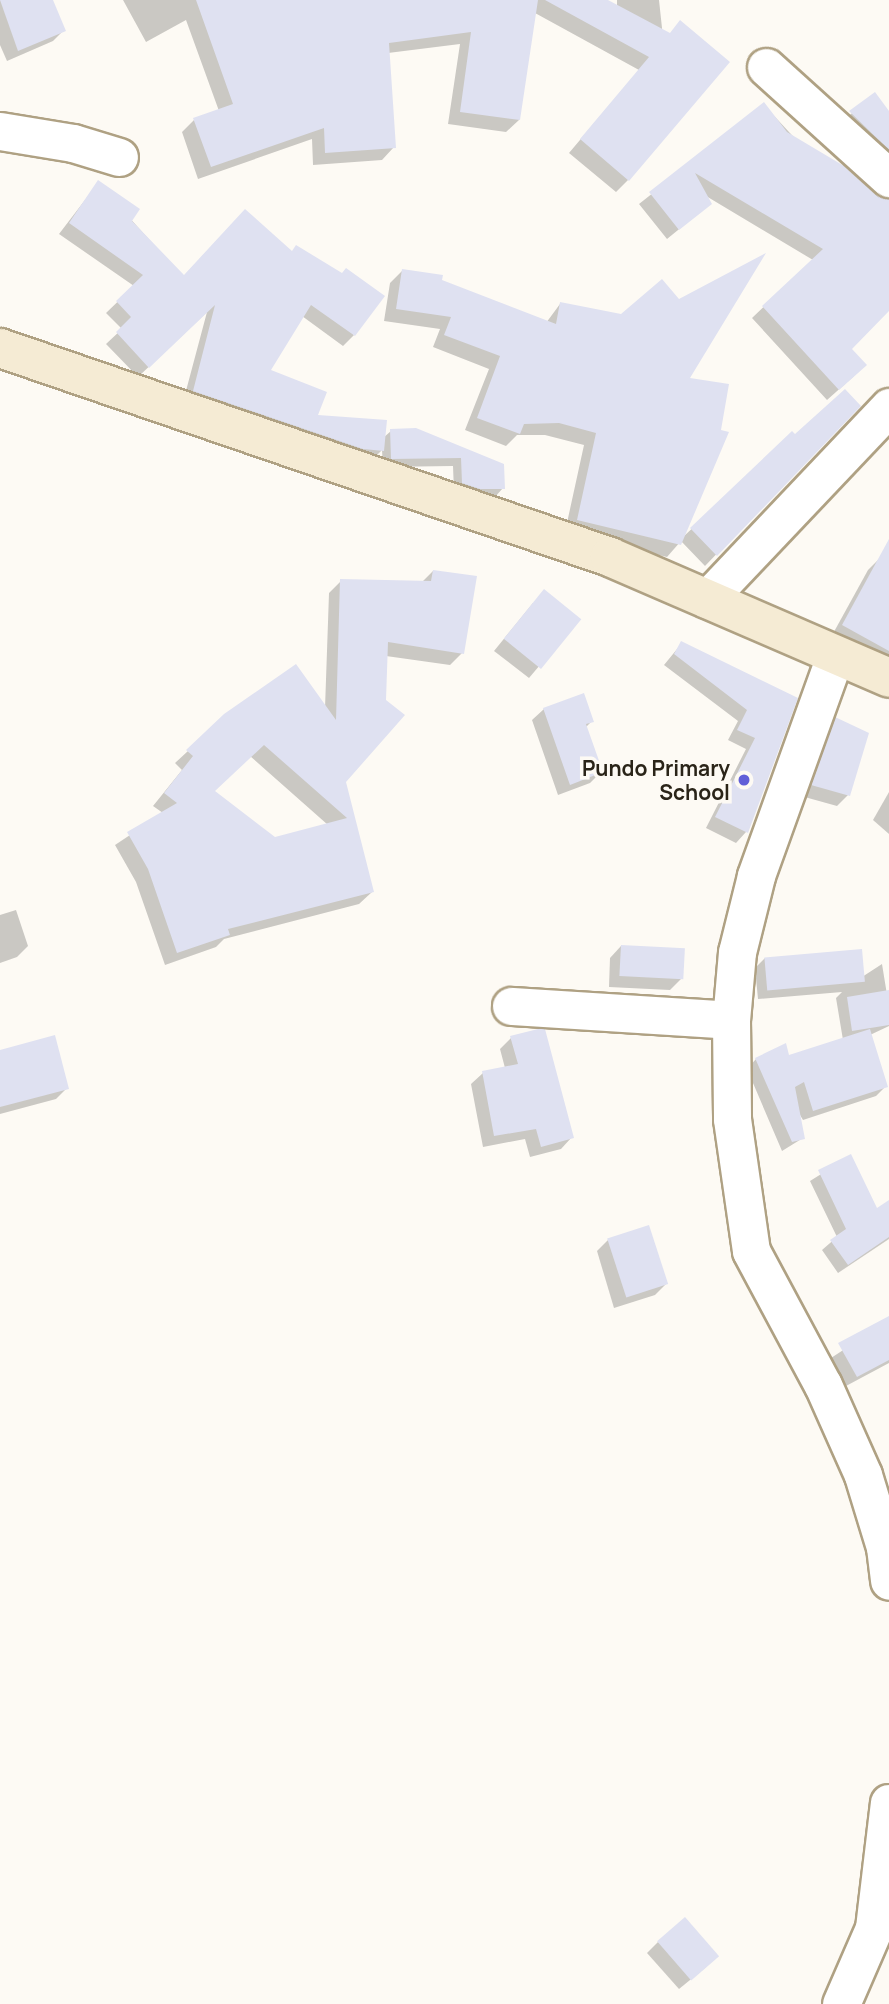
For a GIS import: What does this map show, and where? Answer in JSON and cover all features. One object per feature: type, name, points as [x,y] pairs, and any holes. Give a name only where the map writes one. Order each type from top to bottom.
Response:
[{"type":"street","points":[[766,67],[889,178]]},
{"type":"street","points":[[0,131],[73,143],[119,157]]},
{"type":"street","points":[[0,348],[610,557],[889,678]]},
{"type":"street","points":[[708,599],[889,407]]},
{"type":"street","points":[[835,656],[755,876],[737,952],[731,1020],[732,1119],[751,1251],[823,1385],[863,1475],[885,1547],[889,1581]]},
{"type":"street","points":[[511,1006],[731,1020]]},
{"type":"street","points":[[841,2004],[874,1928],[889,1803]]},
{"type":"building","points":[[0,0],[53,0],[66,31],[18,51]]},
{"type":"building","points":[[196,0],[538,0],[520,120],[460,112],[471,32],[389,43],[396,148],[325,153],[324,128],[211,167],[193,118],[233,104]]},
{"type":"building","points":[[545,0],[608,0],[670,33],[680,20],[730,62],[629,181],[580,139],[649,57]]},
{"type":"building","points":[[875,92],[889,111],[889,150],[849,111]]},
{"type":"building","points":[[764,102],[787,132],[844,166],[875,194],[889,198],[889,311],[852,349],[867,365],[839,390],[762,306],[823,249],[695,173],[712,204],[679,230],[649,192]]},
{"type":"building","points":[[98,180],[140,209],[132,221],[184,275],[245,209],[292,251],[296,245],[342,273],[346,268],[385,296],[355,336],[311,305],[271,370],[327,392],[318,415],[387,420],[384,451],[363,449],[193,391],[215,305],[149,368],[116,332],[131,317],[116,301],[143,275],[69,223]]},
{"type":"building","points":[[766,253],[690,378],[729,384],[721,430],[729,432],[681,545],[577,520],[596,433],[559,423],[524,424],[520,434],[477,418],[500,356],[444,335],[451,317],[396,309],[402,269],[443,275],[442,280],[556,324],[560,302],[621,314],[662,279],[679,299]]},
{"type":"building","points":[[845,389],[861,406],[717,556],[690,528],[792,431],[795,434]]},
{"type":"building","points":[[416,428],[504,464],[505,489],[480,489],[462,483],[461,458],[391,459],[390,429]]},
{"type":"building","points":[[889,539],[889,651],[842,625]]},
{"type":"building","points":[[433,570],[477,576],[464,654],[388,642],[386,700],[405,715],[346,782],[374,892],[228,929],[230,935],[177,953],[148,869],[127,832],[177,803],[164,793],[193,756],[186,750],[224,714],[296,664],[336,720],[340,579],[431,581]],"holes":[[[264,745],[347,818],[275,837],[215,791]]]},
{"type":"building","points":[[544,589],[581,619],[541,669],[504,639]]},
{"type":"building","points":[[681,641],[798,698],[748,833],[715,817],[755,738],[737,730],[747,710],[674,654]]},
{"type":"building","points":[[584,693],[594,722],[586,724],[603,772],[570,785],[543,708]]},
{"type":"building","points":[[835,717],[869,733],[850,796],[811,785]]},
{"type":"building","points":[[621,945],[685,948],[683,979],[619,976]]},
{"type":"building","points":[[862,949],[865,982],[767,990],[764,958]]},
{"type":"building","points":[[889,990],[889,1025],[852,1031],[847,997]]},
{"type":"building","points":[[545,1029],[574,1138],[541,1147],[536,1129],[494,1136],[482,1071],[518,1064],[510,1036]]},
{"type":"building","points":[[870,1029],[888,1087],[813,1111],[804,1082],[795,1087],[805,1139],[792,1142],[755,1058],[786,1043],[789,1055]]},
{"type":"building","points":[[55,1035],[69,1089],[0,1107],[0,1050]]},
{"type":"building","points":[[851,1154],[877,1208],[889,1200],[889,1237],[848,1265],[830,1240],[846,1229],[818,1170]]},
{"type":"building","points":[[649,1225],[668,1284],[626,1298],[607,1239]]},
{"type":"building","points":[[889,1316],[889,1360],[857,1377],[838,1343]]},
{"type":"building","points":[[685,1917],[719,1956],[691,1981],[657,1941]]},
{"type":"place","name":"Pundo Primary School","points":[[744,780]]}]
